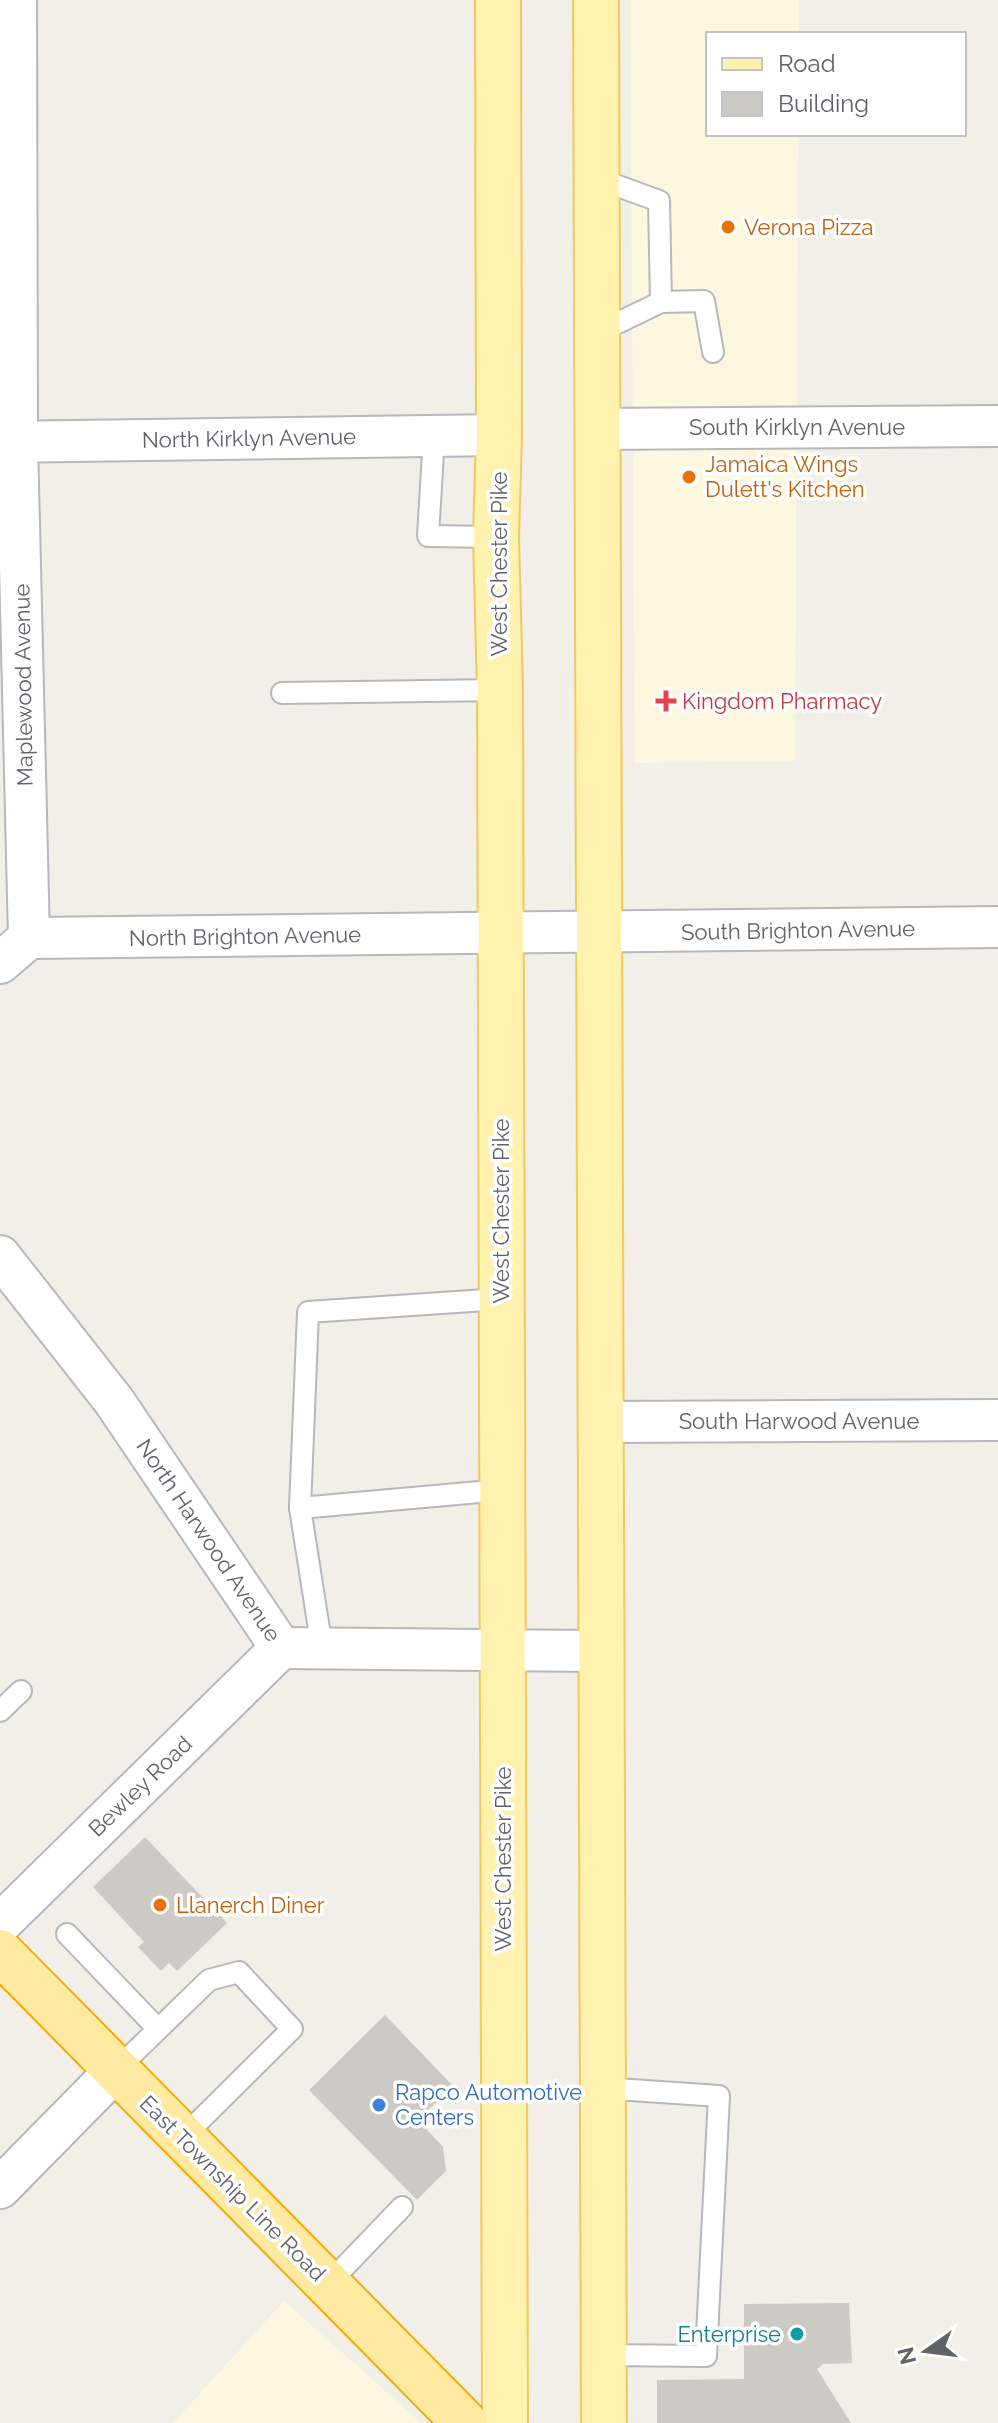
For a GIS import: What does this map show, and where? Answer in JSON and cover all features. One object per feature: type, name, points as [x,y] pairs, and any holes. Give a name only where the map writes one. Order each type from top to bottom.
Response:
[{"type":"highway","name":"East Township Line Road","points":[[0,1952],[465,2423]]},
{"type":"main road","name":"West Chester Pike","points":[[498,0],[499,435],[496,537],[500,690],[505,2423]]},
{"type":"main road","points":[[596,0],[604,2423]]},
{"type":"street","name":"Maplewood Avenue","points":[[14,951],[8,442],[16,0]]},
{"type":"street","name":"South Kirklyn Avenue","points":[[597,429],[998,426]]},
{"type":"street","name":"North Kirklyn Avenue","points":[[8,442],[499,435]]},
{"type":"street","name":"South Brighton Avenue","points":[[500,934],[998,927]]},
{"type":"street","name":"North Brighton Avenue","points":[[14,951],[500,934]]},
{"type":"street","name":"North Harwood Avenue","points":[[0,1256],[122,1412],[281,1648],[601,1651]]},
{"type":"street","name":"South Harwood Avenue","points":[[600,1422],[998,1420]]},
{"type":"street","name":"Bewley Road","points":[[0,1924],[281,1648]]},
{"type":"street","points":[[0,2188],[116,2070]]},
{"type":"lane","points":[[596,178],[659,201],[661,302]]},
{"type":"lane","points":[[597,333],[661,302],[704,301],[713,352]]},
{"type":"lane","points":[[434,436],[428,536],[496,537]]},
{"type":"lane","points":[[282,693],[500,690]]},
{"type":"lane","points":[[322,1648],[300,1508],[308,1312],[501,1299]]},
{"type":"lane","points":[[300,1508],[502,1490]]},
{"type":"lane","points":[[0,1711],[21,1691]]},
{"type":"lane","points":[[67,1934],[157,2028]]},
{"type":"lane","points":[[116,2070],[209,1980],[239,1972],[292,2029],[183,2137]]},
{"type":"lane","points":[[602,2088],[719,2096],[706,2356],[603,2355]]},
{"type":"lane","points":[[328,2284],[402,2207]]},
{"type":"shaded area","points":[[630,0],[799,0],[799,32],[706,32],[706,136],[798,136],[795,761],[635,763]]},
{"type":"shaded area","points":[[284,2301],[420,2422],[420,2423],[173,2423]]},
{"type":"building","name":"Llanerch Diner","points":[[145,1837],[227,1923],[177,1971],[169,1963],[161,1971],[138,1947],[144,1942],[93,1887]]},
{"type":"building","name":"Rapco Automotive Centers","points":[[385,2015],[453,2086],[418,2120],[443,2147],[446,2171],[417,2200],[309,2090]]},
{"type":"building","name":"Enterprise","points":[[849,2303],[852,2363],[823,2364],[817,2369],[851,2423],[657,2423],[657,2380],[744,2379],[744,2304]]},
{"type":"place","name":"Verona Pizza","points":[[728,227]]},
{"type":"place","name":"Jamaica Wings Dulett's Kitchen","points":[[689,477]]},
{"type":"place","name":"Kingdom Pharmacy","points":[[666,701]]},
{"type":"place","name":"Llanerch Diner","points":[[160,1905]]},
{"type":"place","name":"Rapco Automotive Centers","points":[[379,2105]]},
{"type":"place","name":"Enterprise","points":[[797,2334]]}]
